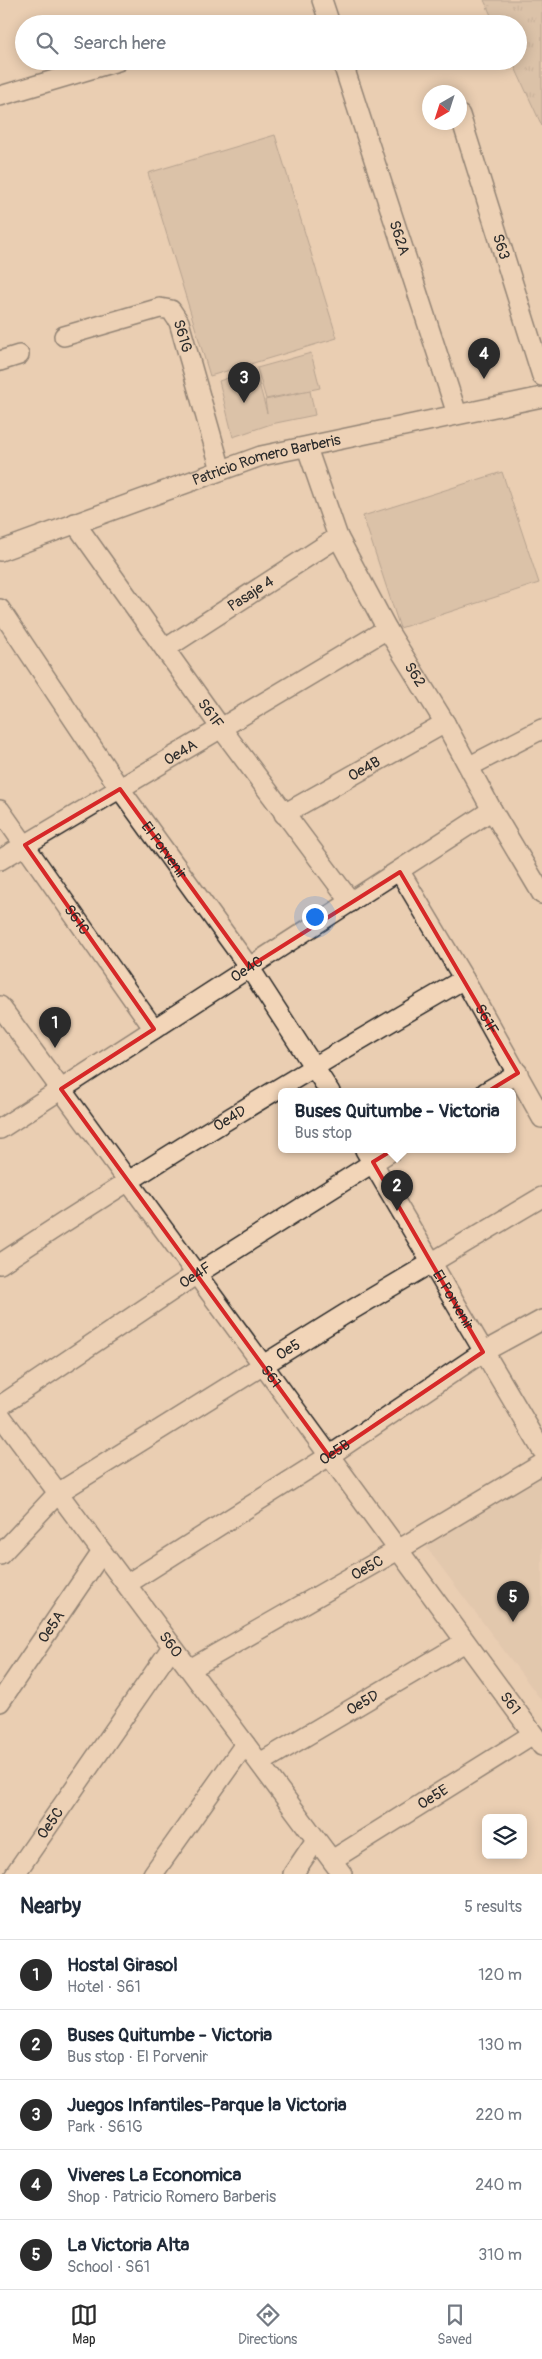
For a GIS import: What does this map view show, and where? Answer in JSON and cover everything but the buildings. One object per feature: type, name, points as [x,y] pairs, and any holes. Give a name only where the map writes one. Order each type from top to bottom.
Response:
[{"type":"street","points":[[322,0],[327,15]]},
{"type":"street","points":[[0,96],[88,70]]},
{"type":"street","name":"S62A","points":[[345,70],[457,414]]},
{"type":"street","name":"S63","points":[[465,130],[542,376]]},
{"type":"street","name":"S61G","points":[[64,336],[160,308],[171,310],[179,322],[221,470]]},
{"type":"street","points":[[0,361],[19,354]]},
{"type":"street","name":"Patricio Romero Barberis","points":[[0,552],[75,522],[261,456],[307,448],[542,397]]},
{"type":"street","name":"S62","points":[[307,448],[338,537],[387,629],[445,722],[492,810],[542,894]]},
{"type":"street","name":"S61F","points":[[75,522],[221,728],[351,902]]},
{"type":"street","name":"Pasaje 4","points":[[165,650],[338,537]]},
{"type":"street","name":"El Porvenir","points":[[0,609],[120,789],[249,967],[327,1088]]},
{"type":"street","name":"Oe4A","points":[[0,860],[387,629]]},
{"type":"street","name":"Oe4B","points":[[284,814],[445,722]]},
{"type":"street","points":[[470,766],[542,730]]},
{"type":"street","name":"S61C","points":[[0,810],[154,1029]]},
{"type":"street","name":"Oe4C","points":[[0,1128],[400,872],[492,810]]},
{"type":"street","name":"S61F","points":[[400,872],[464,978],[542,1118]]},
{"type":"street","name":"Oe4D","points":[[0,1264],[126,1181],[313,1066],[464,978]]},
{"type":"street","name":"S61","points":[[0,1006],[126,1181],[537,1740]]},
{"type":"street","points":[[493,1088],[518,1073]]},
{"type":"street","name":"El Porvenir","points":[[369,1156],[542,1450]]},
{"type":"street","name":"Oe4F","points":[[0,1406],[369,1156]]},
{"type":"street","name":"Oe5","points":[[0,1555],[58,1493],[430,1262],[542,1197]]},
{"type":"street","name":"Oe5B","points":[[127,1584],[330,1456],[483,1352],[542,1320]]},
{"type":"street","name":"S60","points":[[0,1415],[337,1867]]},
{"type":"street","name":"Oe5C","points":[[190,1669],[398,1550],[542,1464]]},
{"type":"street","name":"Oe5A","points":[[0,1702],[102,1552]]},
{"type":"street","name":"Oe5D","points":[[260,1764],[465,1642]]},
{"type":"street","name":"Oe5C","points":[[15,1874],[172,1647]]},
{"type":"street","name":"Oe5E","points":[[337,1867],[537,1740]]},
{"type":"street","points":[[153,1874],[245,1744]]},
{"type":"street","points":[[293,1874],[316,1840]]},
{"type":"highlighted area","points":[[120,789],[249,967],[400,872],[518,1073],[373,1162],[483,1352],[329,1456],[61,1089],[154,1029],[25,845]]},
{"type":"shaded area","points":[[542,1473],[542,1701],[424,1544]]},
{"type":"green space","points":[[484,0],[542,0],[542,126],[516,70],[527,70],[527,15],[491,15]]},
{"type":"green space","points":[[275,135],[337,338],[210,376],[148,173]]},
{"type":"green space","points":[[311,353],[320,388],[266,399],[257,368]]},
{"type":"green space","points":[[255,369],[267,413],[265,400],[310,391],[315,415],[271,424],[233,437],[219,381]]},
{"type":"green space","points":[[502,472],[539,583],[400,628],[363,516]]},
{"type":"place","name":"Viveres La Economica","points":[[484,379]]},
{"type":"place","name":"Juegos Infantiles-Parque la Victoria","points":[[244,403]]},
{"type":"place","name":"Hostal Girasol","points":[[55,1048]]},
{"type":"place","name":"Buses Quitumbe - Victoria","points":[[397,1211]]},
{"type":"place","name":"La Victoria Alta","points":[[513,1622]]}]
